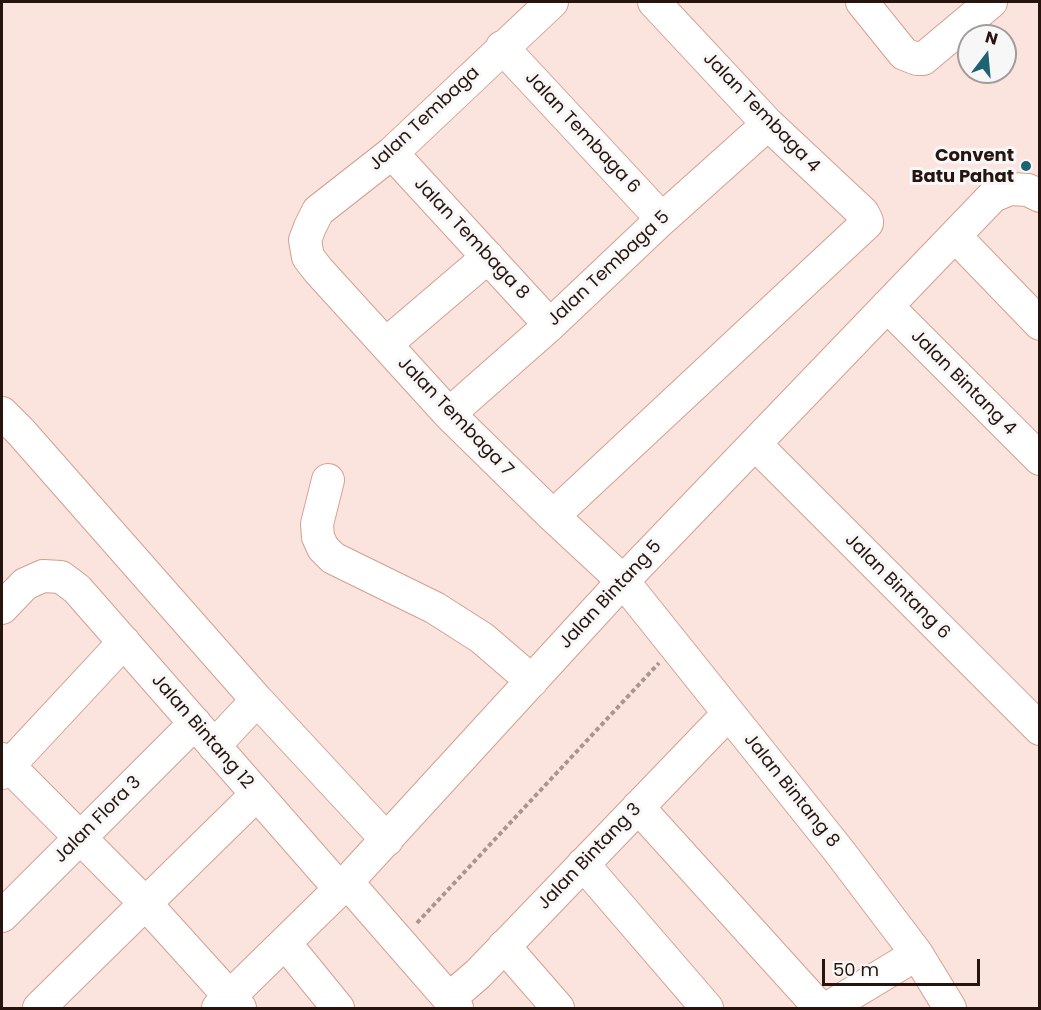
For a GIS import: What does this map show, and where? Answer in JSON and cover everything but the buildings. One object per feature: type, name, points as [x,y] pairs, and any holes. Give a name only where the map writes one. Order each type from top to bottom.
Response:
[{"type":"street","name":"Jalan Tembaga","points":[[305,240],[318,211],[392,153],[552,2]]},
{"type":"street","name":"Jalan Tembaga 4","points":[[553,516],[867,224],[863,213],[768,124],[654,2]]},
{"type":"street","points":[[862,2],[904,54],[917,59],[923,59],[991,2]]},
{"type":"street","name":"Jalan Tembaga 6","points":[[502,47],[662,219]]},
{"type":"street","name":"Jalan Tembaga 5","points":[[449,414],[550,325],[662,219],[768,124]]},
{"type":"street","name":"Jalan Tembaga 8","points":[[392,153],[550,325]]},
{"type":"street","name":"Jalan Bintang 5","points":[[229,1005],[285,943],[344,886],[387,840],[623,581],[993,196],[1025,193]]},
{"type":"street","points":[[955,236],[1040,324]]},
{"type":"street","name":"Jalan Tembaga 7","points":[[305,240],[308,257],[318,270],[449,414],[623,581]]},
{"type":"street","points":[[386,344],[488,256]]},
{"type":"street","name":"Jalan Bintang 4","points":[[887,306],[1040,459]]},
{"type":"street","points":[[2,413],[256,700],[387,840]]},
{"type":"street","name":"Jalan Bintang 6","points":[[755,444],[1040,729]]},
{"type":"street","points":[[328,480],[317,524],[318,537],[323,548],[333,558],[435,608],[482,638],[532,681]]},
{"type":"street","name":"Jalan Bintang 12","points":[[2,608],[25,584],[43,576],[61,577],[77,589],[257,794],[400,941],[453,1004]]},
{"type":"street","name":"Jalan Bintang 8","points":[[623,581],[839,851],[917,954],[950,1008]]},
{"type":"street","points":[[124,642],[4,766],[146,903],[229,1005]]},
{"type":"street","name":"Jalan Flora 3","points":[[2,916],[80,839],[205,734],[256,700]]},
{"type":"street","name":"Jalan Bintang 3","points":[[453,1004],[504,946],[728,714]]},
{"type":"street","points":[[39,1008],[257,794]]},
{"type":"street","points":[[638,807],[820,1008]]},
{"type":"street","points":[[583,864],[707,1008]]},
{"type":"street","points":[[285,943],[338,1008]]},
{"type":"street","points":[[504,946],[558,1008]]},
{"type":"street","points":[[828,1008],[917,954]]},
{"type":"path","points":[[400,941],[675,645]]},
{"type":"place","name":"Convent Batu Pahat","points":[[1026,166]]}]
